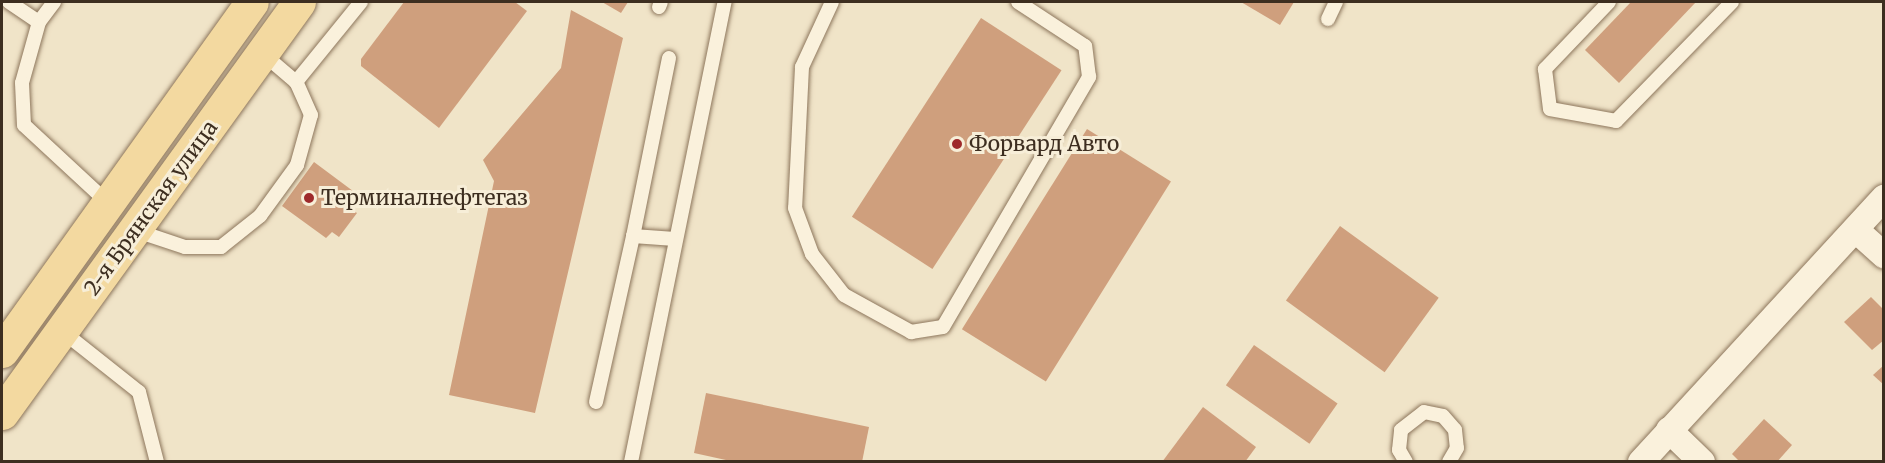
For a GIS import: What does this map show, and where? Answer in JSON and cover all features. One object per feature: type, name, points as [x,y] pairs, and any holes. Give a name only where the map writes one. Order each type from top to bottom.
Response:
[{"type":"main road","name":"2-я Брянская улица","points":[[2,351],[106,201],[252,2]]},
{"type":"main road","name":"2-я Брянская улица","points":[[2,413],[299,2]]},
{"type":"street","points":[[1641,462],[1884,198]]},
{"type":"street","points":[[1856,230],[1884,255]]},
{"type":"street","points":[[1669,430],[1702,462]]},
{"type":"lane","points":[[9,2],[39,22]]},
{"type":"lane","points":[[54,2],[39,22],[22,83],[24,125],[106,201]]},
{"type":"lane","points":[[296,82],[361,2]]},
{"type":"lane","points":[[631,462],[725,2]]},
{"type":"lane","points":[[832,2],[802,67],[795,208],[812,254],[844,295],[911,332],[943,327],[1089,77],[1085,46],[1018,2]]},
{"type":"lane","points":[[1328,20],[1336,2]]},
{"type":"lane","points":[[1609,2],[1545,69],[1550,110],[1616,121],[1732,2]]},
{"type":"lane","points":[[134,230],[185,246],[221,247],[260,216],[297,165],[310,115],[296,82],[262,53]]},
{"type":"lane","points":[[596,402],[669,58]]},
{"type":"lane","points":[[633,236],[675,239]]},
{"type":"lane","points":[[62,331],[139,392],[157,462]]},
{"type":"lane","points":[[1406,462],[1399,450],[1401,430],[1424,412],[1443,416],[1455,429],[1457,448],[1449,462]]},
{"type":"building","points":[[404,2],[515,2],[527,11],[439,128],[361,66],[361,59]]},
{"type":"building","points":[[602,2],[628,2],[621,13]]},
{"type":"building","points":[[1241,2],[1294,2],[1280,25]]},
{"type":"building","points":[[1631,2],[1696,2],[1619,83],[1585,50]]},
{"type":"building","points":[[571,10],[623,38],[535,413],[449,395],[494,181],[483,160],[561,68]]},
{"type":"building","name":"Форвард Авто","points":[[981,18],[1062,70],[932,269],[852,217]]},
{"type":"building","points":[[1087,129],[1171,181],[1046,382],[962,329]]},
{"type":"building","points":[[314,162],[357,194],[348,207],[357,213],[339,237],[332,232],[326,238],[282,206]]},
{"type":"building","points":[[1340,226],[1439,298],[1385,372],[1286,300]]},
{"type":"building","points":[[1871,297],[1884,310],[1884,340],[1872,350],[1844,322]]},
{"type":"building","points":[[1254,345],[1338,404],[1309,444],[1226,385]]},
{"type":"building","points":[[1884,365],[1884,385],[1873,375]]},
{"type":"building","points":[[706,393],[869,427],[862,462],[735,462],[694,453]]},
{"type":"building","points":[[1203,407],[1256,447],[1245,462],[1162,462]]},
{"type":"building","points":[[1764,419],[1792,445],[1777,462],[1740,462],[1732,454]]},
{"type":"place","name":"Форвард Авто","points":[[957,144]]},
{"type":"place","name":"Терминалнефтегаз","points":[[309,198]]}]
